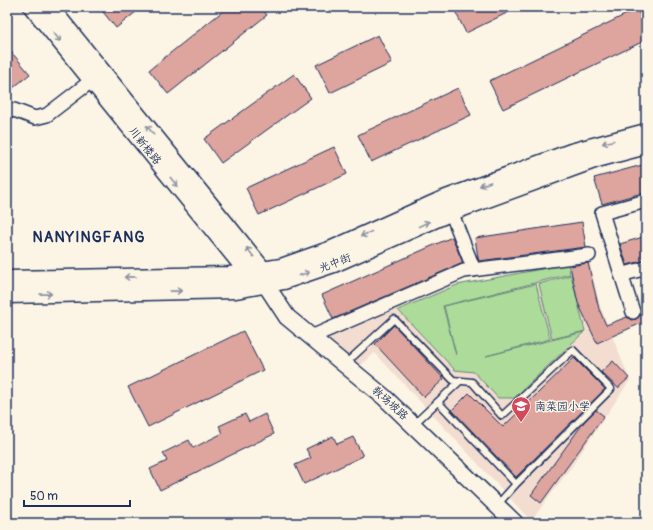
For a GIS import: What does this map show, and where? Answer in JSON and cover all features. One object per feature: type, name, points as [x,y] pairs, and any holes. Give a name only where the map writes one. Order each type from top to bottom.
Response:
[{"type":"street","name":"川新楼路","points":[[32,7],[98,76],[266,281]]},
{"type":"street","name":"川新楼路","points":[[50,7],[98,76],[247,272],[266,281]]},
{"type":"street","points":[[7,112],[14,110],[35,118],[47,115],[98,76]]},
{"type":"street","name":"光中街","points":[[7,295],[236,290],[266,281],[284,281],[334,264],[449,205],[571,152],[646,132]]},
{"type":"street","name":"光中街","points":[[449,205],[597,159],[646,146]]},
{"type":"street","points":[[633,312],[602,213],[646,201]]},
{"type":"street","points":[[449,205],[474,270]]},
{"type":"street","points":[[311,337],[464,271],[589,255]]},
{"type":"street","points":[[621,275],[646,268]]},
{"type":"street","points":[[7,279],[230,275],[247,272]]},
{"type":"street","name":"教场坡路","points":[[266,281],[287,317],[384,397],[515,523]]},
{"type":"lane","points":[[344,365],[394,319],[453,380],[472,382],[502,416],[573,350],[611,389],[516,484],[497,506]]},
{"type":"lane","points":[[413,425],[460,381]]},
{"type":"lane","points":[[438,402],[516,484]]},
{"type":"shaded area","name":"南菜园小学","points":[[589,259],[600,306],[630,380],[572,466],[531,521],[375,353],[360,366],[328,338],[456,284]]},
{"type":"green space","points":[[568,264],[570,274],[443,306],[456,355],[444,306],[536,284],[550,339],[486,356],[584,332],[514,398],[498,398],[474,372],[455,370],[398,310],[457,285]]},
{"type":"green space","points":[[571,275],[585,331],[552,339],[539,284]]},
{"type":"building","points":[[99,7],[142,7],[116,28]]},
{"type":"building","points":[[228,7],[260,7],[267,15],[168,94],[149,70]]},
{"type":"building","points":[[453,7],[519,7],[466,33]]},
{"type":"building","points":[[637,9],[646,27],[646,40],[503,109],[489,81]]},
{"type":"building","points":[[378,35],[392,63],[330,93],[316,65]]},
{"type":"building","points":[[7,47],[30,74],[7,93]]},
{"type":"building","points":[[294,74],[311,98],[221,163],[204,139]]},
{"type":"building","points":[[458,88],[471,115],[371,162],[358,135]]},
{"type":"building","points":[[334,147],[347,174],[259,215],[246,188]]},
{"type":"building","points":[[646,164],[646,192],[602,204],[594,178]]},
{"type":"building","points":[[582,222],[586,247],[479,261],[475,238]]},
{"type":"building","points":[[646,236],[646,260],[627,265],[620,244]]},
{"type":"building","points":[[452,237],[463,263],[333,319],[322,295]]},
{"type":"building","points":[[588,263],[599,309],[606,325],[627,317],[631,320],[636,319],[639,317],[641,312],[646,310],[646,321],[597,343],[578,303],[570,266]]},
{"type":"building","points":[[394,325],[444,379],[424,397],[375,344]]},
{"type":"building","points":[[243,331],[263,370],[148,427],[128,387]]},
{"type":"building","points":[[574,358],[605,389],[516,477],[452,410],[469,393],[503,427]]},
{"type":"building","points":[[613,361],[629,378],[618,388],[601,372]]},
{"type":"building","points":[[596,410],[604,416],[541,503],[531,495],[584,422]]},
{"type":"building","points":[[245,414],[249,422],[265,414],[274,434],[160,490],[150,469],[167,461],[163,453],[189,440],[193,448],[223,433],[219,426]]},
{"type":"building","points":[[333,436],[337,444],[353,437],[363,456],[304,484],[295,465],[311,458],[306,449]]},
{"type":"place","name":"南菜园小学","points":[[521,423]]},
{"type":"district","name":"NANYINGFANG","points":[[89,237]]}]
